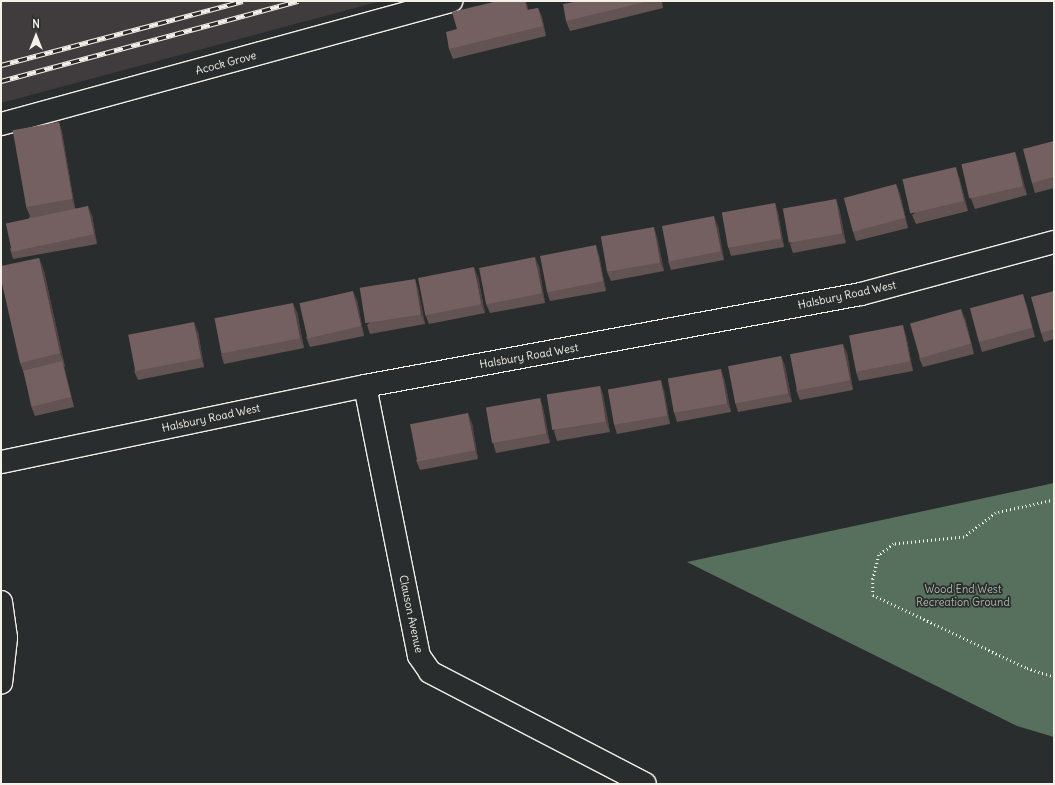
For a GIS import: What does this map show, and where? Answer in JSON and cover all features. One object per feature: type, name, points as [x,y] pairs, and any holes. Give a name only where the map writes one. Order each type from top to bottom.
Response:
[{"type":"street","name":"Acock Grove","points":[[1,124],[451,1]]},
{"type":"street","name":"Halsbury Road West","points":[[1,462],[365,386],[861,294],[1054,242]]},
{"type":"street","name":"Clauson Avenue","points":[[365,386],[419,656],[430,672],[645,784]]},
{"type":"street","points":[[1,602],[6,638],[1,683]]},
{"type":"path","points":[[1054,500],[996,514],[964,537],[894,544],[879,555],[873,579],[873,595],[1027,668],[1054,677]]},
{"type":"shaded area","points":[[381,1],[1,103],[1,2]]},
{"type":"green space","name":"Wood End West Recreation Ground","points":[[1054,483],[1054,737],[1017,726],[687,562]]},
{"type":"building","points":[[498,1],[525,1],[527,10],[538,8],[543,26],[449,49],[446,32],[457,29],[452,12]]},
{"type":"building","points":[[573,1],[649,1],[566,21],[563,4],[574,2]]},
{"type":"building","points":[[59,122],[73,199],[26,207],[13,130]]},
{"type":"building","points":[[1054,141],[1054,177],[1032,183],[1023,149]]},
{"type":"building","points":[[1015,152],[1023,186],[969,198],[961,164]]},
{"type":"building","points":[[956,167],[964,201],[910,213],[902,179]]},
{"type":"building","points":[[896,184],[905,218],[853,232],[844,198]]},
{"type":"building","points":[[836,199],[842,233],[789,243],[783,208]]},
{"type":"building","points":[[775,203],[781,238],[728,248],[722,212]]},
{"type":"building","points":[[88,206],[94,234],[12,252],[6,223]]},
{"type":"building","points":[[714,216],[721,251],[669,261],[662,226]]},
{"type":"building","points":[[654,227],[660,262],[607,272],[601,236]]},
{"type":"building","points":[[596,245],[603,281],[547,292],[540,256]]},
{"type":"building","points":[[535,257],[542,293],[486,304],[479,268]]},
{"type":"building","points":[[39,258],[60,353],[20,363],[1,279],[1,266]]},
{"type":"building","points":[[474,267],[481,304],[425,315],[418,278]]},
{"type":"building","points":[[415,279],[421,315],[365,323],[360,288]]},
{"type":"building","points":[[353,291],[361,326],[308,338],[299,303]]},
{"type":"building","points":[[1054,291],[1054,329],[1041,333],[1031,297]]},
{"type":"building","points":[[1023,294],[1032,328],[979,342],[970,308]]},
{"type":"building","points":[[293,303],[300,338],[221,354],[214,318]]},
{"type":"building","points":[[961,309],[971,344],[920,358],[910,324]]},
{"type":"building","points":[[194,322],[201,358],[135,371],[128,335]]},
{"type":"building","points":[[903,325],[910,361],[856,372],[849,335]]},
{"type":"building","points":[[843,344],[850,380],[797,391],[790,354]]},
{"type":"building","points":[[781,356],[788,393],[735,404],[728,366]]},
{"type":"building","points":[[62,361],[71,397],[32,407],[23,371]]},
{"type":"building","points":[[721,369],[727,403],[674,413],[668,378]]},
{"type":"building","points":[[661,380],[667,415],[614,425],[608,389]]},
{"type":"building","points":[[600,386],[606,422],[552,430],[547,394]]},
{"type":"building","points":[[540,398],[546,433],[492,443],[486,408]]},
{"type":"building","points":[[468,413],[475,450],[417,462],[410,424]]},
{"type":"railway","points":[[1,65],[243,1]]},
{"type":"railway","points":[[1,81],[298,1]]}]
